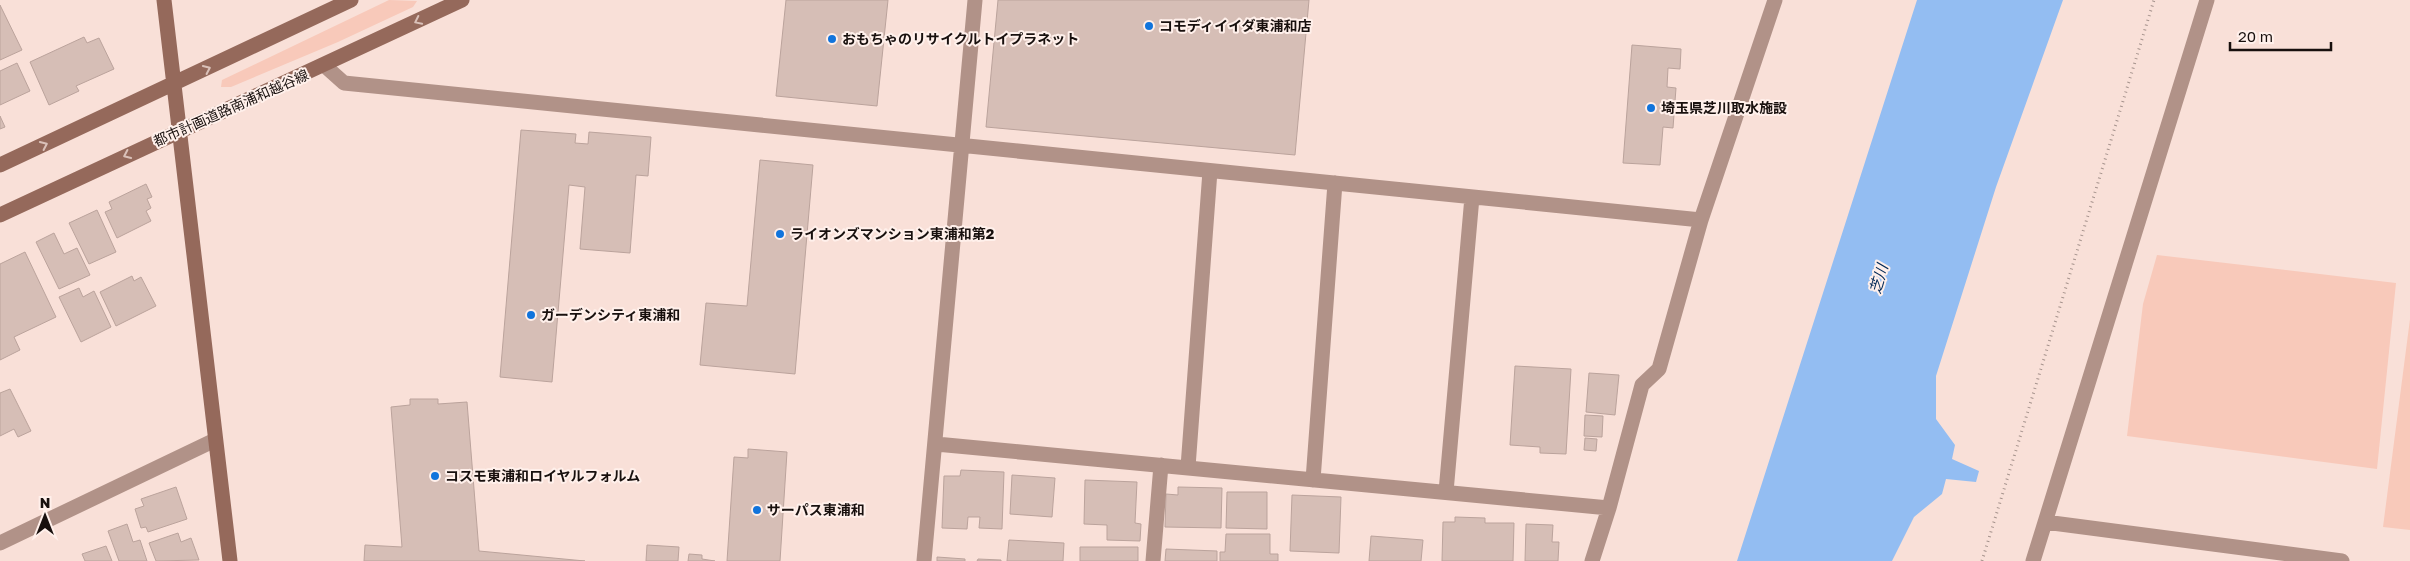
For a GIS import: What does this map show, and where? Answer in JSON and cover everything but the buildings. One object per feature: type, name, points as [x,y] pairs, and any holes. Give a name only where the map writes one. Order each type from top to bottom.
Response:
[{"type":"street","points":[[164,0],[181,130],[230,561]]},
{"type":"street","points":[[0,165],[351,0]]},
{"type":"street","name":"都市計画道路南浦和越谷線","points":[[0,215],[181,130],[325,66],[462,0]]},
{"type":"street","points":[[924,561],[964,146],[975,0]]},
{"type":"street","points":[[1592,561],[1609,508],[1642,385],[1659,369],[1702,220],[1774,0]]},
{"type":"street","points":[[2033,561],[2207,0]]},
{"type":"street","points":[[325,66],[344,84],[1702,220]]},
{"type":"street","points":[[1188,467],[1210,171]]},
{"type":"street","points":[[1313,480],[1335,183]]},
{"type":"street","points":[[1446,492],[1472,197]]},
{"type":"street","points":[[0,543],[215,440]]},
{"type":"street","points":[[936,444],[1609,508]]},
{"type":"street","points":[[1153,561],[1161,465]]},
{"type":"street","points":[[2045,522],[2342,561]]},
{"type":"path","points":[[1982,561],[2154,0]]},
{"type":"shaded area","points":[[389,0],[417,1],[413,7],[338,42],[231,87],[221,87],[222,80]]},
{"type":"shaded area","points":[[2157,255],[2396,283],[2377,469],[2127,436],[2143,304]]},
{"type":"shaded area","points":[[2410,319],[2410,530],[2383,527]]},
{"type":"water","name":"芝川","points":[[1917,0],[2063,0],[1996,187],[1936,376],[1936,419],[1955,445],[1952,459],[1979,471],[1976,482],[1946,479],[1942,494],[1914,517],[1892,561],[1737,561]]},
{"type":"place","name":"コモディイイダ東浦和店","points":[[1149,26]]},
{"type":"place","name":"おもちゃのリサイクルトイプラネット","points":[[832,39]]},
{"type":"place","name":"埼玉県芝川取水施設","points":[[1651,108]]},
{"type":"place","name":"ライオンズマンション東浦和第2","points":[[780,234]]},
{"type":"place","name":"ガーデンシティ東浦和","points":[[531,315]]},
{"type":"place","name":"コスモ東浦和ロイヤルフォルム","points":[[435,476]]},
{"type":"place","name":"サーパス東浦和","points":[[757,510]]}]
